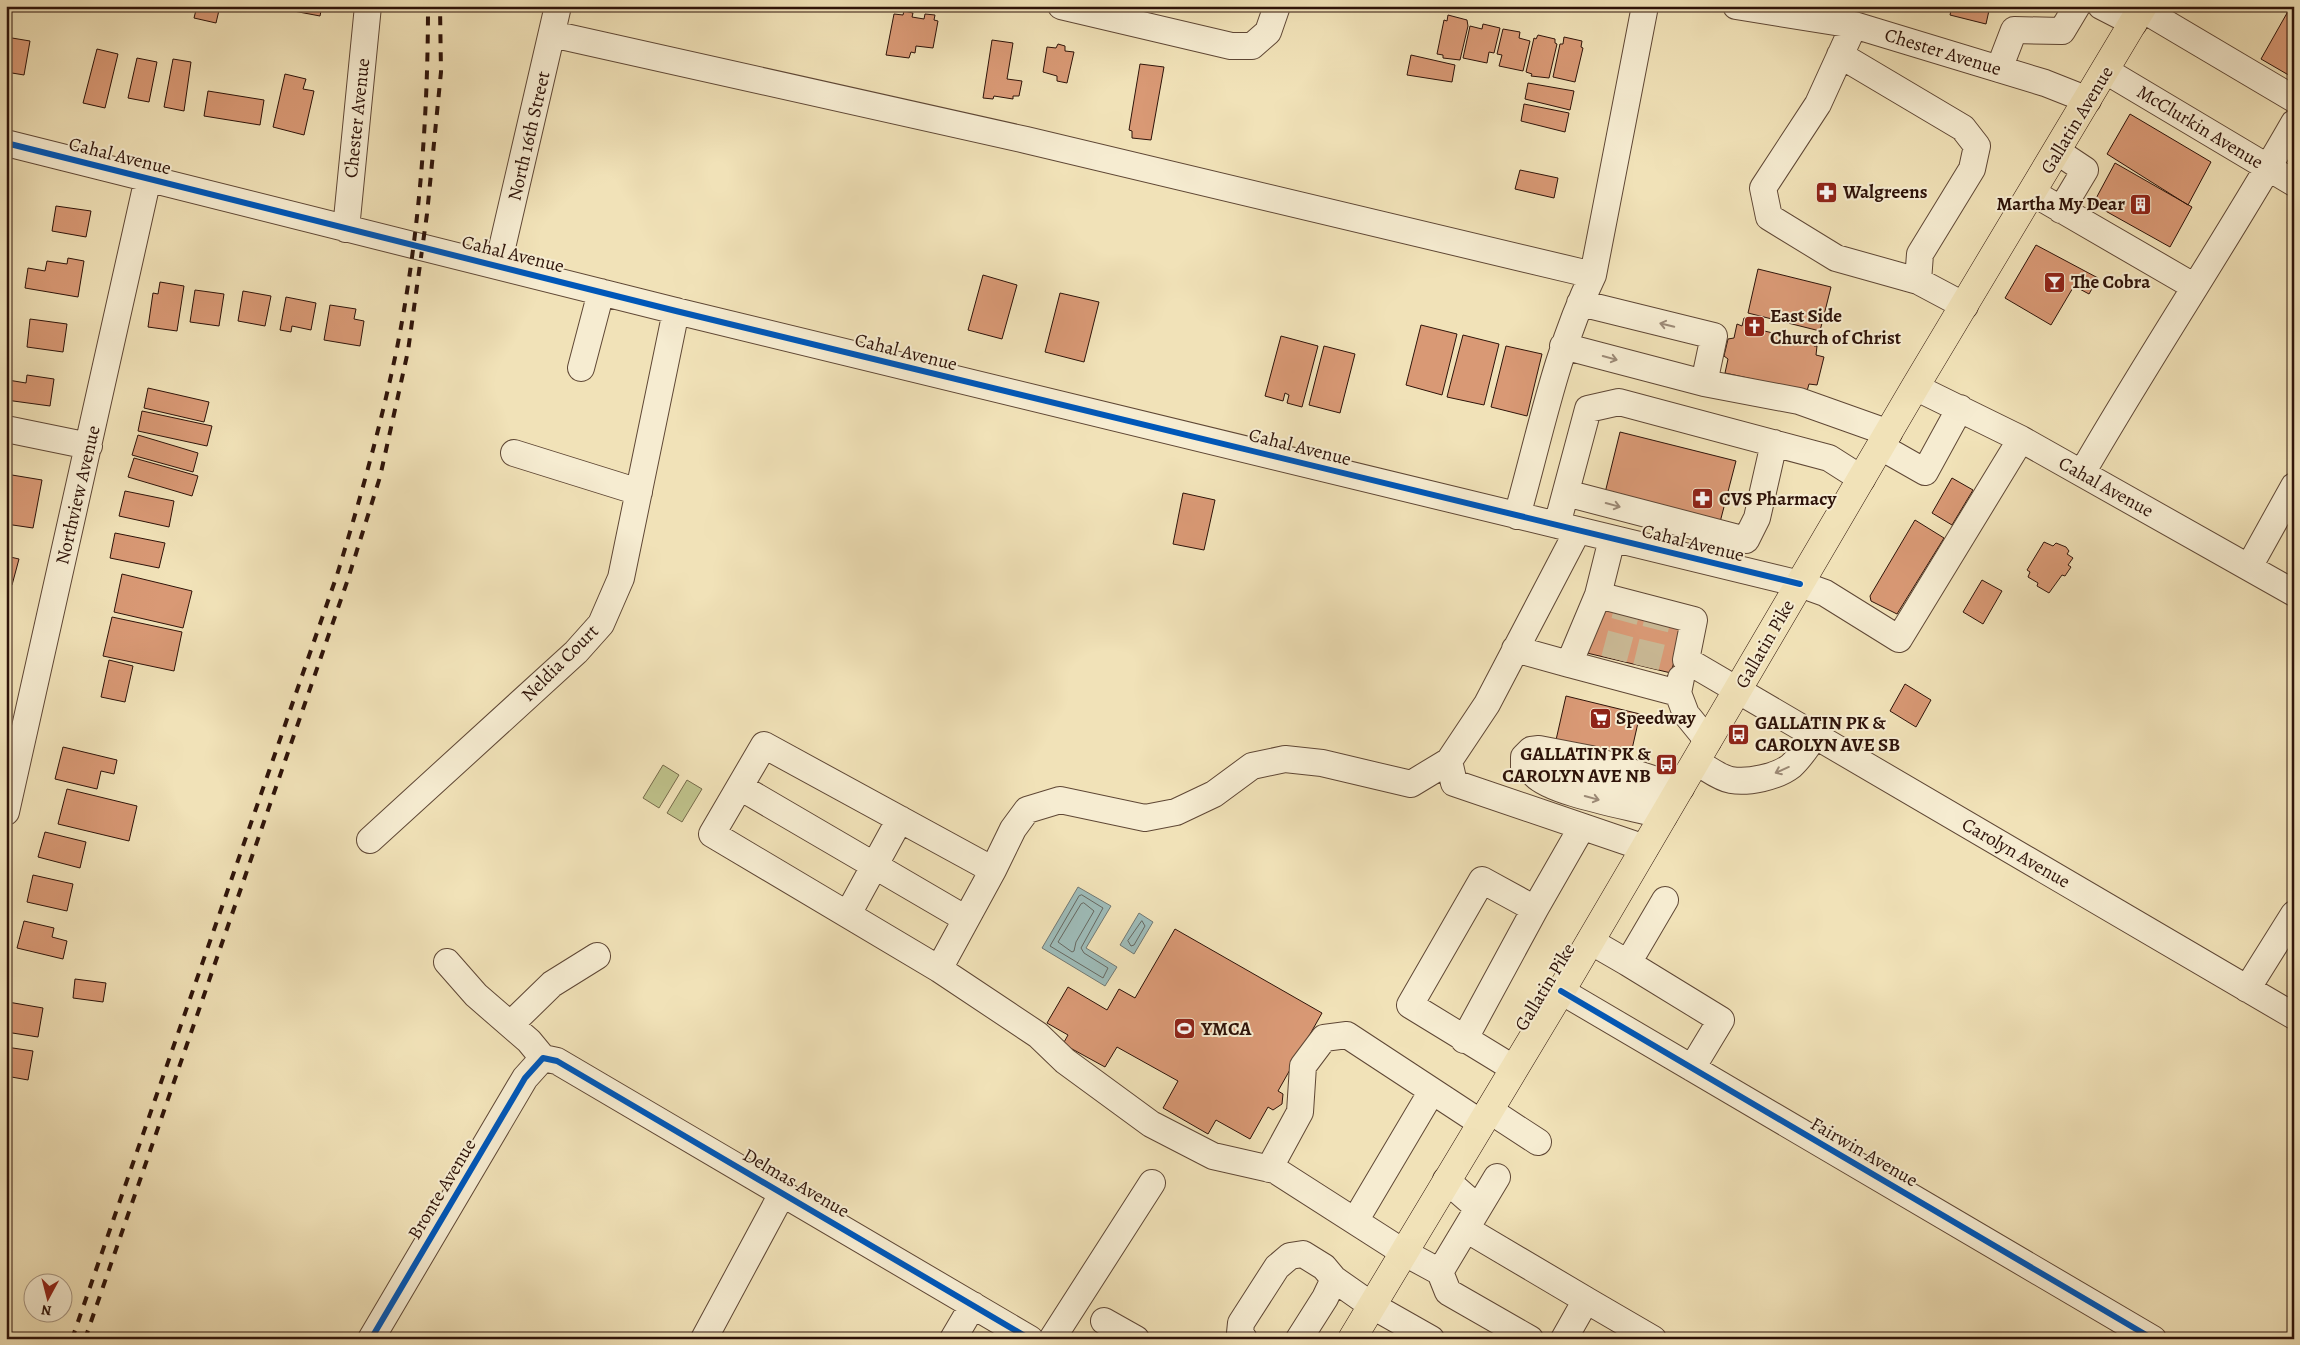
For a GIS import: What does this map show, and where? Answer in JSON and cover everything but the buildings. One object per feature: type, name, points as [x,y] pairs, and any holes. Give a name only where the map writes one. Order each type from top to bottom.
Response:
[{"type":"main road","name":"Gallatin Avenue","points":[[1916,387],[2140,13]]},
{"type":"main road","name":"Gallatin Pike","points":[[1352,1339],[1513,1068],[1561,991],[1916,387]]},
{"type":"street","name":"Chester Avenue","points":[[346,229],[368,6]]},
{"type":"street","name":"North 16th Street","points":[[498,265],[558,6]]},
{"type":"street","points":[[1060,6],[1231,46],[1252,46],[1268,32],[1277,6]]},
{"type":"street","points":[[1517,516],[1563,346],[1593,275],[1645,6]]},
{"type":"street","name":"Chester Avenue","points":[[1736,6],[1854,25],[1999,69],[2088,100]]},
{"type":"street","points":[[1999,69],[2014,30],[2062,31],[2077,6]]},
{"type":"street","points":[[2101,6],[2140,13],[2294,100]]},
{"type":"street","points":[[1854,25],[1818,104],[1764,188],[1768,217],[1836,258],[1918,281],[1965,306]]},
{"type":"street","points":[[552,34],[1026,140],[1593,275]]},
{"type":"street","points":[[1840,55],[1963,128],[1977,146],[1972,169],[1920,254],[1918,281]]},
{"type":"street","name":"McClurkin Avenue","points":[[2106,71],[2294,183]]},
{"type":"street","points":[[2082,473],[2156,347],[2195,287],[2294,124]]},
{"type":"street","name":"Cahal Avenue","points":[[6,143],[676,311],[1800,584],[1825,593],[1899,639],[2021,439]]},
{"type":"street","points":[[2058,152],[2085,170],[2061,210]]},
{"type":"street","name":"Northview Avenue","points":[[6,812],[148,178]]},
{"type":"street","points":[[2032,193],[2195,287]]},
{"type":"street","points":[[581,368],[600,292]]},
{"type":"street","points":[[1580,303],[1714,336],[1704,383]]},
{"type":"street","name":"Neldia Court","points":[[370,840],[576,652],[601,624],[621,578],[676,311]]},
{"type":"street","points":[[1563,346],[1704,383],[1799,401],[1885,440],[1925,472],[1960,408]]},
{"type":"street","name":"Cahal Avenue","points":[[1916,387],[2021,439],[2294,593]]},
{"type":"street","points":[[939,969],[993,870],[1012,829],[1027,810],[1060,800],[1145,818],[1176,812],[1214,794],[1252,766],[1285,759],[1322,763],[1411,784],[1449,761],[1487,704],[1515,649],[1568,528],[1566,493],[1588,409],[1619,402],[1829,458],[1862,479]]},
{"type":"street","points":[[6,429],[89,446]]},
{"type":"street","points":[[1566,493],[1746,540],[1757,518],[1774,443]]},
{"type":"street","points":[[514,453],[639,492]]},
{"type":"street","points":[[2249,567],[2294,486]]},
{"type":"street","points":[[1569,664],[1598,595],[1612,539]]},
{"type":"street","points":[[1598,595],[1628,609],[1658,616],[1694,620],[1678,693],[1702,751],[1729,780],[1747,780],[1769,776],[1789,767],[1802,755],[1815,735]]},
{"type":"street","points":[[1515,649],[1569,664],[1612,667],[1644,675],[1678,693]]},
{"type":"street","name":"Carolyn Avenue","points":[[1686,660],[2294,1016]]},
{"type":"street","points":[[993,870],[764,745],[712,834],[939,969],[1038,1035],[1065,1061],[1151,1124],[1213,1156],[1276,1170],[1403,1252],[1440,1272],[1448,1292],[1530,1339]]},
{"type":"street","points":[[1539,749],[1592,759],[1672,802],[1591,798],[1542,782],[1533,773],[1524,768],[1524,757],[1531,750],[1539,749]]},
{"type":"street","points":[[1449,761],[1454,783],[1645,848]]},
{"type":"street","points":[[740,787],[966,919]]},
{"type":"street","points":[[848,914],[900,819]]},
{"type":"street","points":[[1464,1040],[1582,827]]},
{"type":"street","points":[[1513,1068],[1464,1040],[1410,1005],[1482,880],[1536,909]]},
{"type":"street","points":[[1628,963],[1665,900]]},
{"type":"street","points":[[2247,989],[2294,914]]},
{"type":"street","points":[[1590,941],[1721,1020],[1692,1068]]},
{"type":"street","points":[[510,1024],[552,984],[597,956]]},
{"type":"street","points":[[447,962],[476,995],[510,1024],[543,1058]]},
{"type":"street","name":"Fairwin Avenue","points":[[1561,991],[2153,1339]]},
{"type":"street","points":[[1269,1169],[1300,1112],[1303,1066],[1324,1038],[1347,1035],[1432,1091],[1538,1142]]},
{"type":"street","name":"Delmas Avenue","points":[[543,1058],[557,1061],[783,1192],[1030,1339]]},
{"type":"street","name":"Bronte Avenue","points":[[371,1339],[526,1078],[543,1058]]},
{"type":"street","points":[[1355,1221],[1432,1091]]},
{"type":"street","points":[[1440,1272],[1497,1177]]},
{"type":"street","points":[[1446,1180],[1472,1219],[1586,1300],[1653,1339]]},
{"type":"street","points":[[1052,1339],[1152,1183]]},
{"type":"street","points":[[704,1339],[783,1192]]},
{"type":"street","points":[[1244,1339],[1240,1333],[1242,1323],[1278,1267],[1290,1256],[1303,1254],[1324,1267],[1334,1279],[1371,1305],[1431,1339]]},
{"type":"street","points":[[1299,1339],[1325,1298],[1334,1279]]},
{"type":"street","points":[[1564,1339],[1586,1300]]},
{"type":"street","points":[[953,1339],[973,1305]]},
{"type":"street","points":[[1104,1321],[1136,1339]]},
{"type":"green space","points":[[663,765],[679,775],[659,808],[643,798]]},
{"type":"green space","points":[[687,780],[702,789],[682,822],[667,813]]},
{"type":"water","points":[[1078,887],[1111,906],[1086,948],[1117,967],[1105,986],[1042,948]]},
{"type":"water","points":[[1139,913],[1153,922],[1134,954],[1120,945]]},
{"type":"tunnel","points":[[1614,659],[1626,614]]},
{"type":"tunnel","points":[[1646,667],[1657,622]]},
{"type":"railway","points":[[72,1339],[337,575],[370,462],[397,348],[411,264],[424,135],[428,6]]},
{"type":"railway","points":[[85,1339],[348,579],[380,477],[408,351],[427,214],[441,72],[440,6]]},
{"type":"cycle path","points":[[6,143],[676,311],[1800,584]]},
{"type":"cycle path","points":[[1561,991],[2153,1339]]},
{"type":"cycle path","points":[[371,1339],[525,1078],[543,1058],[557,1061],[1030,1339]]},
{"type":"place","name":"Walgreens","points":[[1827,192]]},
{"type":"place","name":"Martha My Dear","points":[[2141,204]]},
{"type":"place","name":"The Cobra","points":[[2055,282]]},
{"type":"place","name":"East Side Church of Christ","points":[[1754,327]]},
{"type":"place","name":"CVS Pharmacy","points":[[1703,499]]},
{"type":"place","name":"Speedway","points":[[1600,718]]},
{"type":"place","name":"GALLATIN PK & CAROLYN AVE SB","points":[[1739,734]]},
{"type":"place","name":"GALLATIN PK & CAROLYN AVE NB","points":[[1667,765]]},
{"type":"place","name":"YMCA","points":[[1185,1029]]}]
